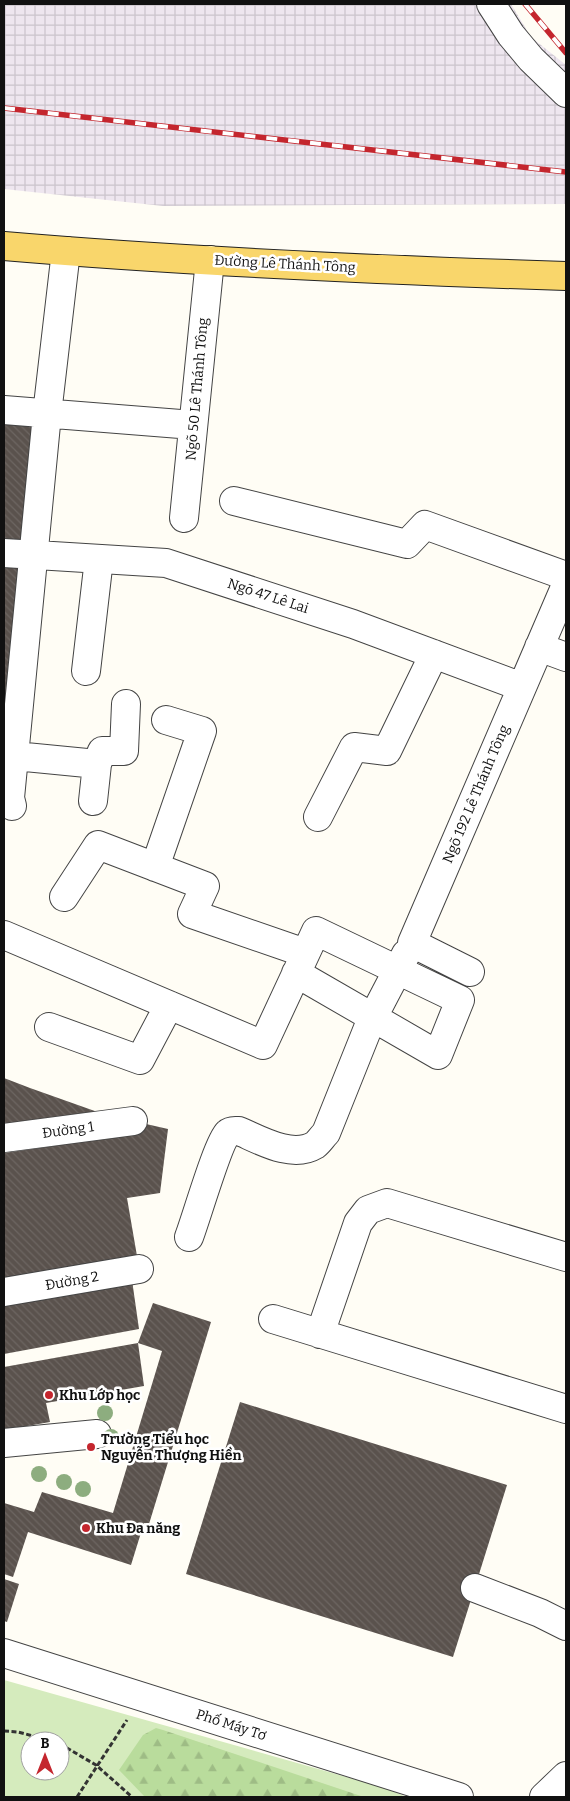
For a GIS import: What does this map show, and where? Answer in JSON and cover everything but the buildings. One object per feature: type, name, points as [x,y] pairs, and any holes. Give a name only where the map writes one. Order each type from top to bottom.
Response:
[{"type":"main road","name":"Đường Lê Thánh Tông","points":[[4,246],[113,256],[429,272],[566,276]]},
{"type":"street","points":[[491,4],[521,47],[566,92]]},
{"type":"street","points":[[12,806],[10,798],[15,756],[12,712],[34,556],[47,414],[66,251]]},
{"type":"street","name":"Ngõ 50 Lê Thánh Tông","points":[[184,518],[210,260]]},
{"type":"street","points":[[4,410],[193,424]]},
{"type":"street","points":[[234,501],[407,544],[425,525],[566,576]]},
{"type":"street","name":"Ngõ 47 Lê Lai","points":[[4,553],[166,563],[353,624],[522,687]]},
{"type":"street","points":[[86,671],[99,559]]},
{"type":"street","name":"Ngõ 192 Lê Thánh Tông","points":[[189,1237],[218,1151],[226,1134],[232,1130],[239,1131],[278,1148],[301,1149],[317,1143],[326,1133],[372,1017],[412,943],[566,585]]},
{"type":"street","points":[[539,647],[566,657]]},
{"type":"street","points":[[318,817],[354,747],[387,751],[434,654]]},
{"type":"street","points":[[93,800],[97,764],[102,751],[124,752],[126,704]]},
{"type":"street","points":[[155,867],[202,731],[166,720]]},
{"type":"street","points":[[15,756],[97,764]]},
{"type":"street","points":[[4,935],[263,1045],[301,963],[316,931],[460,1000],[438,1055],[372,1017],[301,963],[192,914],[205,886],[98,845],[64,897]]},
{"type":"street","points":[[412,943],[470,972]]},
{"type":"street","points":[[49,1027],[140,1060],[169,1005]]},
{"type":"street","name":"Đường 1","points":[[4,1138],[133,1121]]},
{"type":"street","points":[[320,1334],[358,1223],[368,1210],[387,1203],[566,1257]]},
{"type":"street","name":"Đường 2","points":[[4,1292],[139,1269]]},
{"type":"street","points":[[273,1319],[566,1409]]},
{"type":"street","points":[[4,1443],[97,1434]]},
{"type":"street","points":[[475,1588],[540,1613],[566,1626]]},
{"type":"street","name":"Phố Máy Tơ","points":[[4,1653],[459,1797]]},
{"type":"street","points":[[544,1797],[566,1776]]},
{"type":"path","points":[[77,1797],[130,1715]]},
{"type":"path","points":[[4,1731],[20,1733]]},
{"type":"path","points":[[70,1750],[96,1765],[132,1797]]},
{"type":"shaded area","points":[[4,4],[511,4],[531,37],[566,65],[566,204],[163,206],[4,189]]},
{"type":"green space","points":[[4,1680],[389,1789],[406,1797],[4,1797]]},
{"type":"green space","points":[[156,1728],[364,1797],[145,1797],[119,1770],[143,1735]]},
{"type":"railway","points":[[525,4],[566,53]]},
{"type":"railway","points":[[4,108],[566,172]]},
{"type":"place","name":"Khu Lớp học","points":[[49,1395]]},
{"type":"place","name":"Trường Tiểu học Nguyễn Thượng Hiền","points":[[91,1447]]},
{"type":"place","name":"Khu Đa năng","points":[[86,1528]]}]
